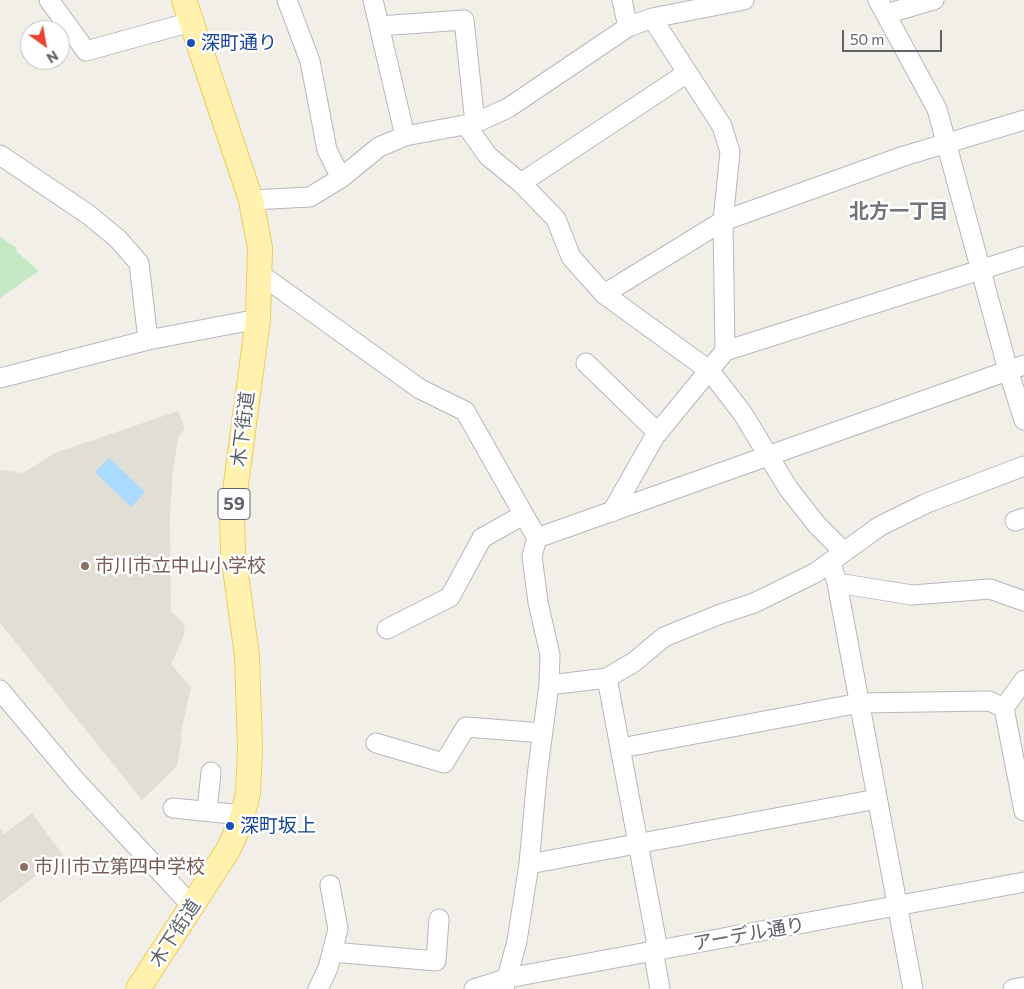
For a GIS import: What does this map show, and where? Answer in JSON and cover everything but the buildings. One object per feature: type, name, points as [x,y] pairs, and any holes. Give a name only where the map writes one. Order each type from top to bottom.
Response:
[{"type":"main road","name":"木下街道","points":[[138,989],[228,850],[242,816],[250,770],[247,656],[232,553],[232,521],[258,319],[260,274],[257,228],[251,200],[184,0]]},
{"type":"street","points":[[49,0],[86,51],[191,22]]},
{"type":"street","points":[[373,0],[405,136]]},
{"type":"street","points":[[622,0],[628,27]]},
{"type":"street","points":[[934,0],[882,7],[931,95],[982,270],[1016,368],[1024,420]]},
{"type":"street","points":[[290,1],[310,61],[327,150],[341,178]]},
{"type":"street","points":[[251,200],[310,197],[341,178],[378,147],[405,136],[470,124],[508,108],[628,27],[652,18],[737,1]]},
{"type":"street","points":[[652,18],[722,126],[730,152],[723,220],[725,351]]},
{"type":"street","points":[[379,26],[464,20],[470,124],[488,156],[521,183],[556,219],[571,257],[604,294],[710,371],[743,414],[767,457],[837,558],[837,583],[913,989]]},
{"type":"street","points":[[521,183],[688,73]]},
{"type":"street","points":[[604,294],[723,220],[946,143],[1024,120]]},
{"type":"street","points":[[0,155],[89,215],[118,239],[139,263],[148,340]]},
{"type":"street","points":[[612,512],[658,433],[725,351],[1024,256]]},
{"type":"street","points":[[260,274],[420,389],[465,411],[537,538],[532,556],[538,602],[550,654],[549,684],[529,864],[517,941],[506,984]]},
{"type":"street","points":[[0,378],[148,340],[258,319]]},
{"type":"street","points":[[586,362],[658,433]]},
{"type":"street","points":[[537,538],[1016,368]]},
{"type":"street","points":[[549,684],[607,678],[634,662],[664,637],[754,603],[837,558],[880,526],[927,503],[1024,466]]},
{"type":"street","points":[[387,629],[450,597],[482,538],[524,515]]},
{"type":"street","points":[[837,583],[912,595],[990,590],[1024,601]]},
{"type":"street","points":[[607,678],[656,939],[655,961],[660,989]]},
{"type":"street","points":[[1024,680],[1004,708],[1024,811]]},
{"type":"street","points":[[0,690],[76,781],[192,906]]},
{"type":"street","points":[[620,748],[860,703],[989,701],[1004,708]]},
{"type":"street","points":[[376,744],[444,763],[466,727],[542,734]]},
{"type":"street","points":[[207,812],[211,772]]},
{"type":"street","points":[[529,864],[877,799]]},
{"type":"street","points":[[173,808],[242,816]]},
{"type":"street","name":"アーデル通り","points":[[474,989],[506,984],[655,951],[1024,882]]},
{"type":"street","points":[[318,989],[328,968],[338,929],[330,885]]},
{"type":"street","points":[[332,952],[436,961],[440,919]]},
{"type":"street","points":[[1013,989],[1024,987]]},
{"type":"shaded area","name":"市川市立中山小学校","points":[[178,411],[185,428],[178,438],[172,479],[170,519],[171,611],[185,625],[183,638],[171,664],[191,687],[180,737],[182,738],[177,766],[142,800],[0,623],[0,470],[23,473],[55,453]]},
{"type":"shaded area","name":"市川市立第四中学校","points":[[32,813],[63,855],[0,903],[0,828],[4,834]]},
{"type":"green space","points":[[0,237],[17,248],[16,251],[39,271],[0,298]]},
{"type":"water","points":[[109,458],[145,492],[131,507],[95,472]]},
{"type":"place","name":"深町通り","points":[[191,43]]},
{"type":"place","name":"市川市立中山小学校","points":[[85,566]]},
{"type":"place","name":"深町坂上","points":[[230,826]]},
{"type":"place","name":"市川市立第四中学校","points":[[24,867]]},
{"type":"district","name":"北方一丁目","points":[[899,211]]}]
